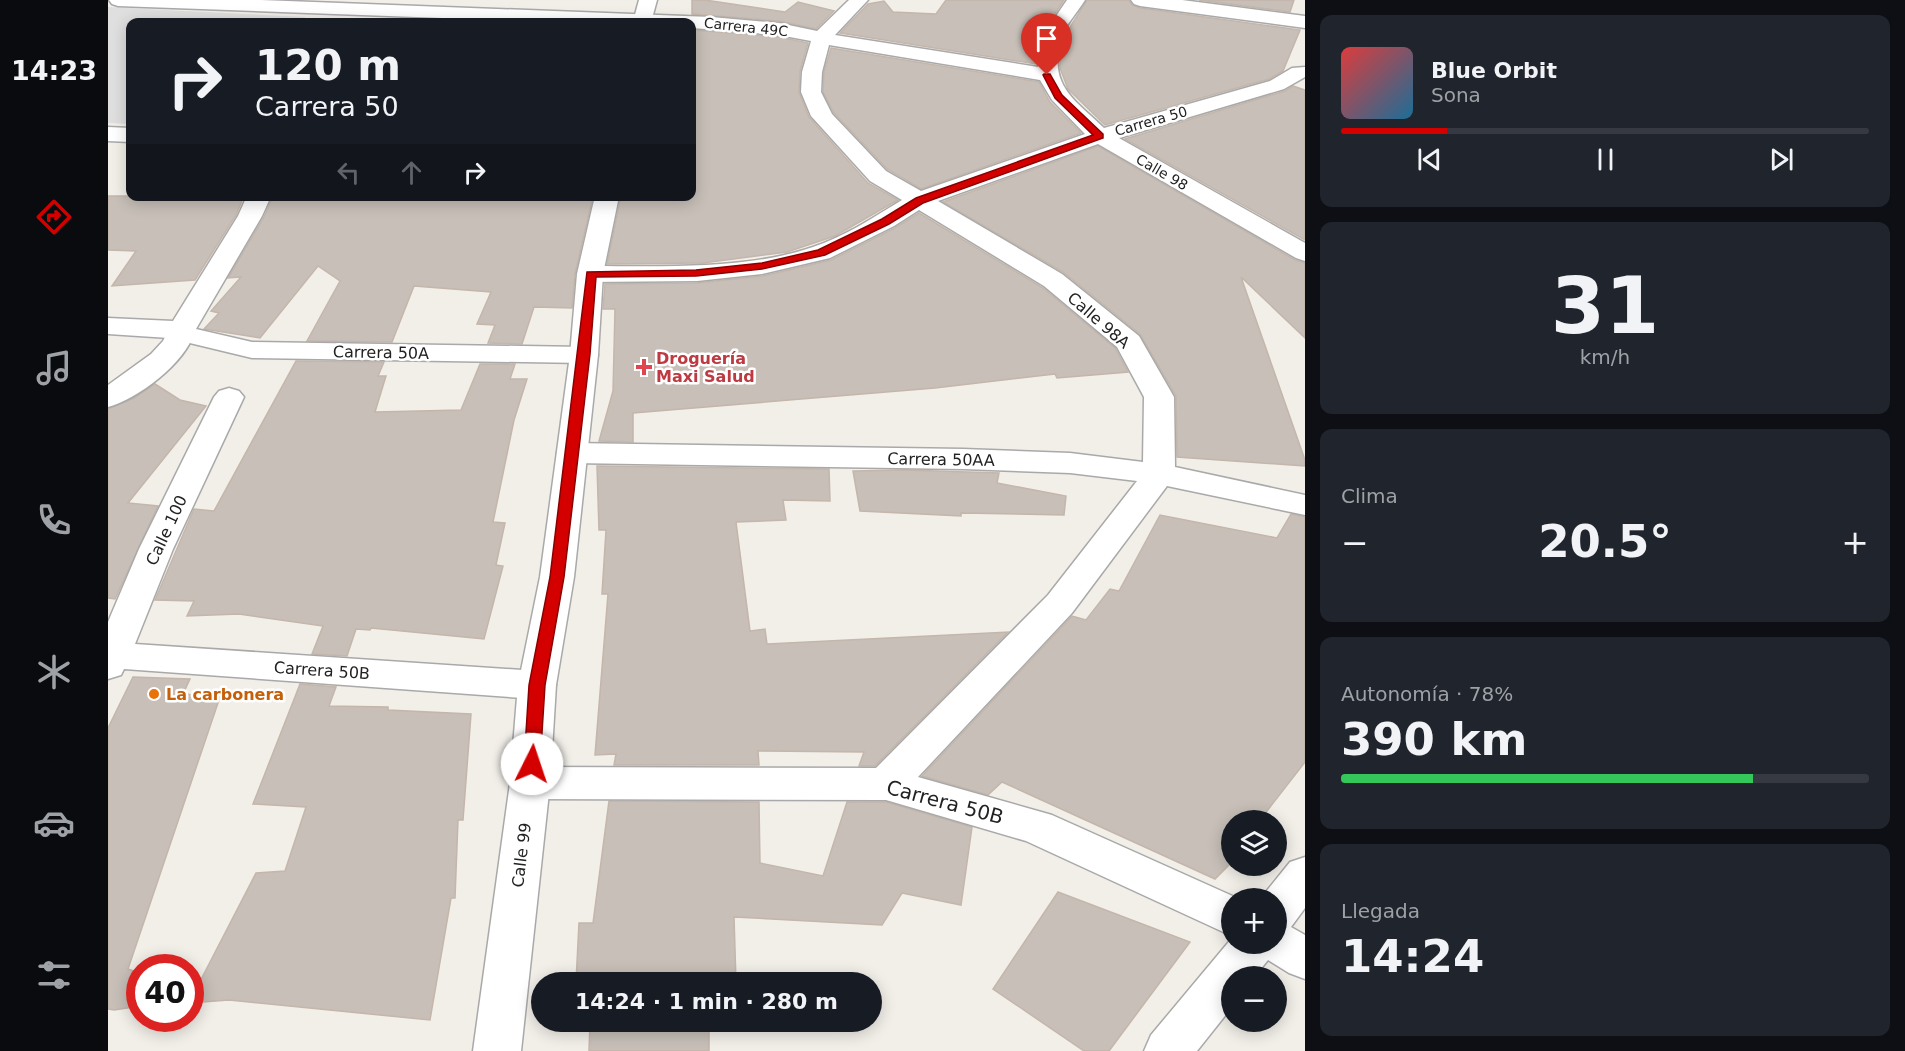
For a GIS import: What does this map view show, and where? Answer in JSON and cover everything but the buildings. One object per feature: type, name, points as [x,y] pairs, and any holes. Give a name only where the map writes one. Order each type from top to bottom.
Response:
[{"type":"street","name":"Carrera 49C","points":[[118,0],[532,18]]},
{"type":"street","points":[[643,18],[648,0]]},
{"type":"street","name":"Calle 98A","points":[[859,0],[822,37],[812,72],[811,92],[822,116],[878,176],[1053,280],[1130,342],[1159,397],[1159,474]]},
{"type":"street","points":[[1047,75],[1050,38],[1076,0]]},
{"type":"street","points":[[1140,0],[1305,22]]},
{"type":"street","name":"Carrera 49C","points":[[696,24],[779,29],[879,49],[1047,75]]},
{"type":"street","name":"Carrera 50","points":[[590,274],[696,273],[762,266],[821,253],[885,221],[919,200],[1100,136],[1277,85],[1303,69]]},
{"type":"street","name":"Calle 98","points":[[1047,75],[1059,96],[1100,136],[1305,253]]},
{"type":"street","points":[[108,134],[126,135]]},
{"type":"street","points":[[108,398],[171,351],[257,201]]},
{"type":"street","name":"Calle 99","points":[[497,1051],[530,783],[537,685],[557,577],[584,354],[590,274],[606,201]]},
{"type":"street","points":[[108,326],[181,331]]},
{"type":"street","name":"Carrera 50A","points":[[181,331],[252,350],[584,354]]},
{"type":"street","name":"Calle 100","points":[[110,659],[156,549],[229,397]]},
{"type":"street","name":"Carrera 50AA","points":[[572,453],[963,459],[1070,463],[1159,474],[1305,505]]},
{"type":"street","points":[[886,784],[1060,604],[1159,474]]},
{"type":"street","name":"Carrera 50B","points":[[110,659],[537,685]]},
{"type":"street","name":"Carrera 50B","points":[[530,783],[886,784],[1037,827],[1221,912]]},
{"type":"street","points":[[1287,899],[1305,875]]},
{"type":"street","points":[[1287,947],[1305,959]]},
{"type":"street","points":[[1168,1051],[1246,954]]},
{"type":"shaded area","points":[[108,7],[305,17],[126,18],[126,124],[108,123]]},
{"type":"place","name":"Droguería Maxi Salud","points":[[644,367]]},
{"type":"place","name":"La carbonera","points":[[154,694]]},
{"type":"route","points":[[532,764],[537,685],[557,577],[584,354],[590,274],[696,273],[762,266],[821,253],[885,221],[919,200],[1100,136],[1084,123],[1059,96],[1047,75]]}]
